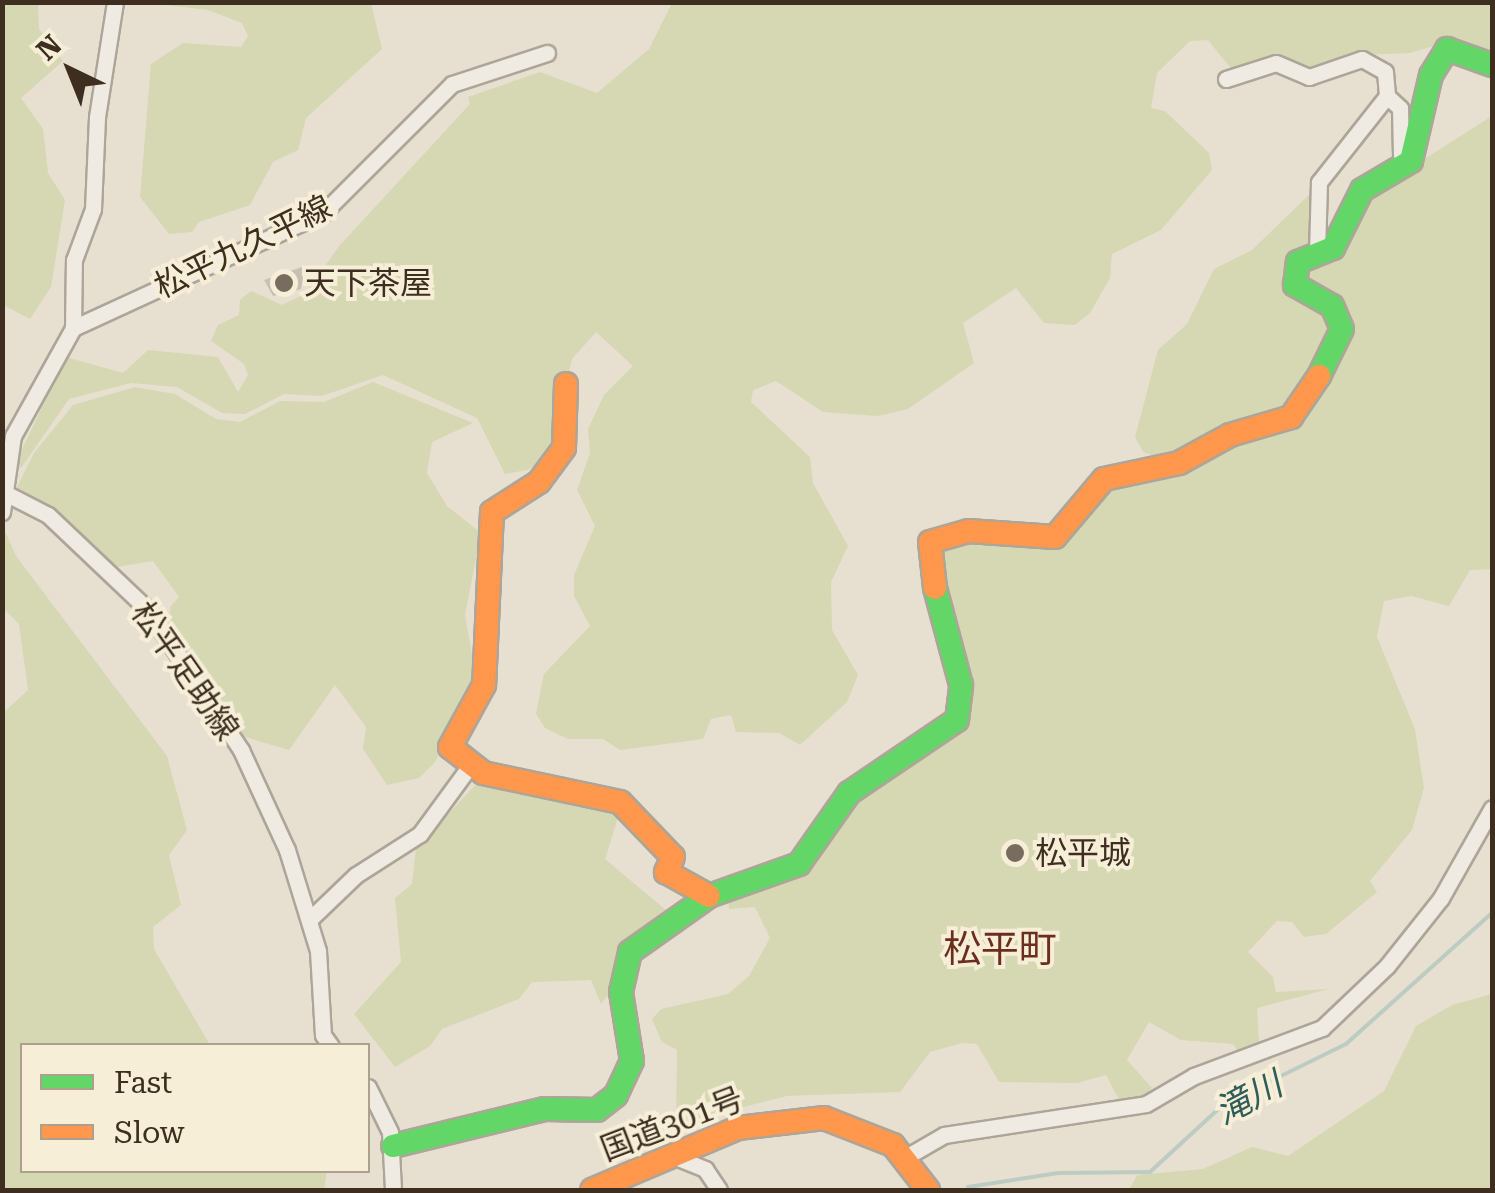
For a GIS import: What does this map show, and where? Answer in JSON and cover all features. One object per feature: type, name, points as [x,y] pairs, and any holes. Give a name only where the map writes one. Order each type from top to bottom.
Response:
[{"type":"main road","points":[[393,1146],[545,1109],[607,1103],[632,1061],[624,960],[709,896],[799,864],[849,793],[950,730],[962,697],[926,559],[938,535],[1055,538],[1104,479],[1179,463],[1298,411],[1341,339],[1338,312],[1294,285],[1298,262],[1338,243],[1362,190],[1392,173],[1419,147],[1431,76],[1447,50],[1461,48],[1492,65]]},
{"type":"main road","points":[[566,384],[564,448],[539,482],[492,512],[482,608],[484,684],[450,740],[469,767],[620,802],[673,857],[666,872],[709,896]]},
{"type":"main road","name":"国道301号","points":[[592,1190],[669,1155],[766,1121],[824,1118],[874,1133],[906,1157],[928,1190]]},
{"type":"street","points":[[2,512],[14,436],[73,328],[74,260],[93,209],[97,117],[115,2]]},
{"type":"street","name":"松平九久平線","points":[[73,328],[323,213],[452,84],[547,53]]},
{"type":"street","points":[[1226,79],[1276,63],[1317,78],[1368,60],[1384,72],[1387,96],[1400,108],[1405,135],[1392,173]]},
{"type":"street","points":[[1318,254],[1319,182],[1387,96]]},
{"type":"street","name":"松平足助線","points":[[5,493],[48,515],[148,610],[257,780],[308,920],[323,1035],[329,1043]]},
{"type":"street","points":[[308,920],[356,876],[420,834],[469,767]]},
{"type":"street","points":[[906,1157],[944,1135],[1146,1104],[1194,1076],[1322,1028],[1387,966],[1441,898],[1492,808]]},
{"type":"street","points":[[370,1092],[393,1146],[393,1190]]},
{"type":"street","points":[[669,1155],[705,1169],[720,1190]]},
{"type":"green space","points":[[2,3],[38,3],[39,29],[63,61],[21,98],[43,129],[48,173],[65,200],[51,287],[30,319],[3,305]]},
{"type":"green space","points":[[150,3],[371,3],[382,49],[306,118],[298,150],[273,162],[250,205],[199,222],[192,232],[169,234],[140,197],[151,64],[183,43],[241,47],[248,36],[242,23],[208,10]]},
{"type":"green space","points":[[672,3],[1492,3],[1492,61],[1454,40],[1410,53],[1358,55],[1307,72],[1275,60],[1237,76],[1208,40],[1190,41],[1157,73],[1151,108],[1165,111],[1209,153],[1212,170],[1161,230],[1112,254],[1110,278],[1090,313],[1075,325],[1044,323],[1016,288],[963,323],[974,363],[908,409],[878,416],[823,412],[776,381],[753,390],[751,402],[810,457],[813,483],[848,546],[831,582],[832,630],[858,675],[847,702],[800,745],[779,733],[736,732],[731,715],[711,719],[703,739],[620,750],[603,739],[568,739],[545,728],[536,714],[544,674],[590,626],[574,596],[574,575],[595,526],[577,490],[590,453],[588,429],[604,395],[633,366],[596,332],[572,359],[550,457],[527,470],[505,474],[477,418],[383,375],[322,396],[284,394],[245,414],[222,413],[177,387],[131,383],[69,399],[21,468],[15,464],[66,357],[123,373],[148,350],[218,357],[238,392],[248,375],[244,364],[211,341],[218,325],[239,315],[240,300],[251,291],[282,305],[305,294],[340,245],[470,104],[468,97],[540,72],[597,93],[649,49]]},
{"type":"green space","points":[[1492,116],[1492,569],[1470,570],[1449,606],[1411,596],[1384,601],[1377,637],[1415,729],[1424,788],[1412,830],[1370,881],[1377,892],[1326,934],[1304,937],[1292,922],[1277,921],[1248,952],[1273,977],[1276,992],[1329,989],[1257,1008],[1259,1042],[1239,1053],[1233,1044],[1181,1040],[1149,1022],[1127,1060],[1152,1088],[1139,1100],[1119,1100],[1106,1075],[1077,1083],[999,1082],[977,1044],[962,1043],[930,1052],[900,1092],[787,1096],[676,1124],[677,1050],[662,1042],[652,1019],[661,1009],[728,994],[749,976],[770,938],[755,907],[729,909],[728,893],[771,883],[846,803],[959,726],[931,559],[955,538],[1042,545],[1094,490],[1271,429],[1347,329],[1304,291],[1307,260],[1360,200]]},
{"type":"green space","points":[[1312,192],[1313,241],[1294,262],[1339,324],[1297,409],[1166,460],[1143,452],[1135,437],[1158,350],[1187,324],[1214,269],[1252,250]]},
{"type":"green space","points":[[373,382],[473,423],[432,442],[427,473],[447,506],[481,533],[465,615],[477,683],[435,762],[419,778],[387,785],[363,749],[366,727],[335,685],[289,750],[235,734],[171,630],[170,607],[179,597],[153,561],[99,570],[15,491],[34,453],[73,405],[135,387],[175,394],[216,419],[240,422],[280,401],[324,402]]},
{"type":"green space","points":[[4,529],[16,556],[167,756],[187,830],[169,855],[181,905],[153,927],[154,949],[209,1043],[20,1043],[20,1173],[327,1173],[324,1190],[3,1190],[3,713],[28,690],[19,624],[3,608]]},
{"type":"green space","points":[[482,778],[620,811],[605,859],[672,915],[601,1004],[591,980],[532,982],[519,999],[442,1029],[430,1046],[395,1067],[354,1014],[401,962],[395,898],[412,884],[416,848]]},
{"type":"green space","points":[[1492,994],[1492,1190],[1129,1190],[1137,1175],[1203,1169],[1252,1147],[1288,1156],[1384,1091],[1416,1026],[1452,1005]]},
{"type":"building","name":"天下茶屋","points":[[305,266],[301,289],[273,296],[264,280]]},
{"type":"waterway","name":"滝川","points":[[968,1187],[1058,1173],[1150,1172],[1224,1104],[1346,1044],[1492,913]]},
{"type":"traffic: fast","points":[[1319,376],[1342,329],[1332,306],[1295,285],[1298,262],[1333,248],[1362,190],[1411,161],[1431,75],[1447,49],[1492,65]]},
{"type":"traffic: fast","points":[[393,1146],[545,1109],[597,1110],[616,1095],[632,1061],[621,992],[630,952],[709,896],[799,864],[849,793],[957,720],[961,685],[935,588]]},
{"type":"traffic: slow","points":[[935,588],[930,542],[968,531],[1055,537],[1104,479],[1179,463],[1230,435],[1291,417],[1319,376]]},
{"type":"traffic: slow","points":[[566,384],[564,448],[539,482],[492,512],[484,685],[450,747],[483,773],[620,802],[673,857],[666,872],[709,896]]},
{"type":"traffic: slow","points":[[592,1190],[738,1128],[824,1118],[893,1145],[928,1190]]},
{"type":"place","name":"天下茶屋","points":[[284,283]]},
{"type":"place","name":"松平城","points":[[1015,853]]},
{"type":"district","name":"松平町","points":[[1000,950]]}]
